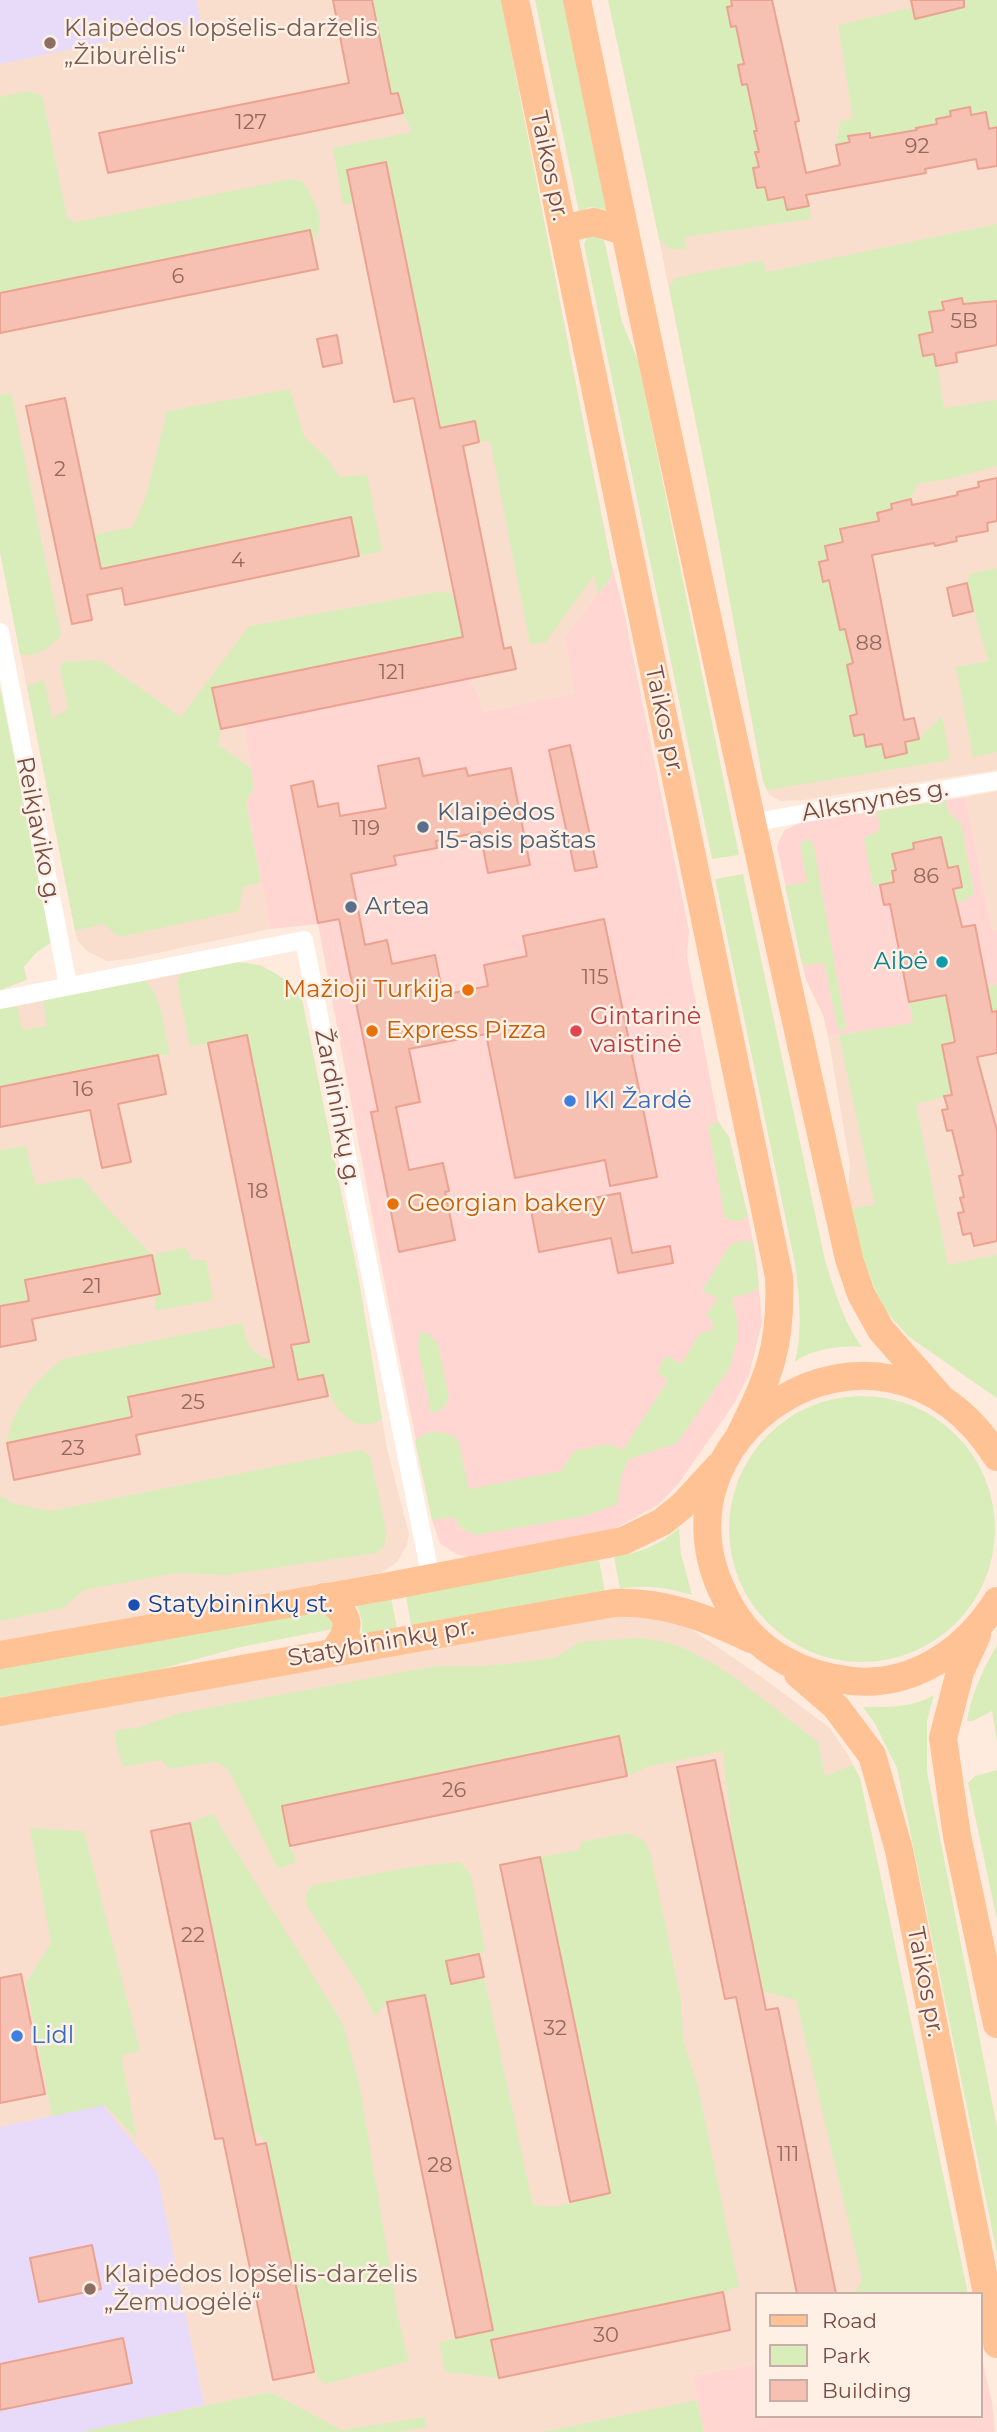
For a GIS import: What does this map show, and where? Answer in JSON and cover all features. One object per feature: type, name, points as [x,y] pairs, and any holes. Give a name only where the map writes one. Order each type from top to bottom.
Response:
[{"type":"main road","name":"Taikos pr.","points":[[515,0],[779,1277],[778,1341],[767,1380],[731,1449]]},
{"type":"main road","points":[[577,0],[624,231],[849,1259],[861,1294],[881,1330],[940,1397]]},
{"type":"main road","points":[[562,229],[594,222],[624,231]]},
{"type":"main road","points":[[0,1655],[431,1579],[623,1541],[672,1514],[757,1416],[780,1399],[832,1378],[888,1378],[915,1385],[940,1397],[964,1415],[984,1436],[997,1457]]},
{"type":"main road","points":[[964,1415],[997,1427]]},
{"type":"main road","points":[[731,1449],[714,1487],[709,1515],[709,1543],[714,1571],[724,1597],[734,1613],[769,1650],[803,1670],[830,1679],[859,1682],[887,1680],[915,1672],[941,1660],[964,1643],[990,1611]]},
{"type":"main road","points":[[324,1597],[338,1606],[348,1625],[346,1636],[334,1651]]},
{"type":"main road","name":"Statybininkų pr.","points":[[0,1712],[587,1606],[637,1602],[662,1605],[712,1620],[769,1650]]},
{"type":"main road","points":[[990,1611],[960,1672],[943,1738],[957,1836],[997,2024]]},
{"type":"main road","name":"Taikos pr.","points":[[769,1650],[836,1707],[872,1755],[899,1850],[997,2344]]},
{"type":"street","name":"Reikjaviko g.","points":[[0,632],[68,985]]},
{"type":"street","name":"Alksnynės g.","points":[[752,823],[997,782]]},
{"type":"street","name":"Žardininkų g.","points":[[0,1000],[304,940],[431,1579]]},
{"type":"shaded area","points":[[0,0],[501,0],[611,562],[611,577],[576,693],[484,712],[471,678],[244,724],[254,788],[246,802],[270,929],[129,959],[107,961],[87,951],[77,940],[0,552]]},
{"type":"shaded area","name":"Klaipėdos lopšelis-darželis „Žiburėlis“","points":[[0,0],[196,0],[201,22],[0,64]]},
{"type":"shaded area","points":[[608,0],[997,0],[997,770],[804,800],[781,801],[769,795],[763,781],[708,483],[633,110]]},
{"type":"shaded area","points":[[611,562],[624,612],[689,931],[687,956],[718,1121],[729,1137],[756,1256],[762,1322],[749,1375],[735,1402],[679,1483],[658,1505],[614,1529],[473,1558],[456,1554],[440,1543],[432,1520],[391,1317],[318,924],[270,929],[246,802],[254,788],[244,724],[471,678],[484,712],[575,693],[565,638],[611,577]]},
{"type":"shaded area","points":[[997,791],[997,931],[992,931],[966,797]]},
{"type":"shaded area","points":[[966,797],[992,931],[997,931],[997,985],[910,1002],[913,1023],[828,1036],[823,1015],[806,980],[777,846],[785,830],[800,823]]},
{"type":"shaded area","points":[[231,962],[261,965],[288,981],[302,999],[359,1281],[387,1449],[409,1534],[407,1545],[398,1561],[381,1573],[0,1641],[0,1009]]},
{"type":"shaded area","points":[[997,985],[997,1398],[908,1336],[861,1255],[848,1191],[850,1165],[828,1036],[897,1024]]},
{"type":"shaded area","points":[[621,1612],[640,1613],[688,1627],[830,1728],[860,1778],[968,2292],[755,2292],[755,2364],[692,2376],[704,2432],[0,2432],[0,1725]]},
{"type":"shaded area","name":"Klaipėdos lopšelis-darželis „Žemuogėlė“","points":[[103,2105],[157,2172],[204,2405],[81,2432],[0,2432],[0,2127]]},
{"type":"shaded area","points":[[755,2364],[755,2418],[983,2418],[983,2364],[992,2402],[995,2432],[704,2432],[692,2376]]},
{"type":"green space","points":[[372,0],[501,0],[612,570],[611,577],[598,594],[594,575],[545,643],[530,644],[490,441],[479,442],[475,421],[440,428],[354,203],[343,205],[333,148],[412,132],[398,93],[375,97],[385,63]]},
{"type":"green space","points":[[535,0],[564,0],[607,210],[590,207],[579,212]]},
{"type":"green space","points":[[608,0],[731,0],[732,6],[727,7],[731,26],[736,26],[744,64],[742,85],[747,84],[754,116],[761,129],[755,131],[759,152],[755,153],[758,167],[753,169],[757,188],[765,187],[768,200],[784,197],[787,210],[809,206],[811,219],[684,237],[686,250],[668,248],[659,239]]},
{"type":"green space","points":[[944,0],[997,0],[997,127],[989,129],[986,113],[971,115],[969,107],[951,111],[951,116],[937,119],[937,124],[917,128],[918,134],[906,132],[870,138],[869,133],[849,136],[850,142],[836,145],[841,120],[853,119],[838,25]]},
{"type":"green space","points":[[27,91],[39,94],[43,99],[67,218],[76,222],[292,179],[302,181],[313,198],[320,219],[318,234],[312,242],[310,230],[0,293],[0,97]]},
{"type":"green space","points":[[997,224],[997,301],[963,304],[962,298],[943,302],[944,310],[929,313],[944,408],[997,400],[997,466],[917,484],[911,499],[891,503],[892,509],[878,513],[881,530],[860,525],[840,529],[843,542],[825,546],[828,560],[819,562],[823,581],[829,580],[832,595],[838,594],[836,611],[840,630],[845,629],[853,663],[847,665],[851,684],[859,698],[854,700],[857,714],[850,716],[854,735],[864,734],[867,747],[882,744],[886,757],[907,753],[905,742],[919,739],[942,716],[950,760],[767,790],[763,781],[669,287],[675,278],[763,260],[766,272]]},
{"type":"green space","points":[[591,235],[604,239],[622,322],[638,360],[739,855],[712,859],[584,245]]},
{"type":"green space","points":[[290,389],[304,437],[326,457],[340,477],[367,475],[382,551],[359,556],[351,517],[101,569],[93,535],[133,527],[147,493],[167,411]]},
{"type":"green space","points":[[11,393],[61,635],[38,653],[27,655],[20,654],[0,552],[0,395]]},
{"type":"green space","points":[[997,568],[997,752],[973,757],[956,667],[988,661],[967,583],[970,574]]},
{"type":"green space","points":[[442,591],[454,595],[463,637],[213,688],[221,729],[218,745],[251,768],[254,788],[246,802],[261,882],[243,886],[239,911],[120,937],[103,924],[75,931],[27,686],[44,680],[52,718],[68,709],[60,669],[63,662],[100,660],[181,717],[249,626]]},
{"type":"green space","points":[[0,687],[52,942],[36,953],[24,967],[27,980],[0,990]]},
{"type":"green space","points":[[946,800],[947,810],[961,824],[974,894],[957,904],[953,889],[962,886],[958,866],[948,868],[940,837],[914,843],[915,849],[892,871],[894,882],[873,887],[864,838],[880,830],[877,811]]},
{"type":"green space","points":[[806,840],[811,840],[814,847],[846,1029],[838,1030],[824,963],[802,965],[785,886],[807,882],[800,846]]},
{"type":"green space","points":[[743,874],[825,1260],[845,1317],[862,1347],[827,1349],[795,1362],[800,1325],[795,1264],[715,879]]},
{"type":"green space","points":[[231,962],[253,964],[271,971],[302,999],[359,1281],[382,1419],[371,1424],[351,1421],[343,1414],[330,1396],[323,1375],[298,1380],[291,1345],[309,1341],[247,1035],[190,1047],[177,981],[182,972]]},
{"type":"green space","points":[[144,980],[159,1005],[170,1055],[158,1055],[0,1087],[0,1009],[17,1006],[22,1030],[47,1026],[43,1000]]},
{"type":"green space","points":[[997,985],[997,1011],[955,1042],[942,1045],[946,1065],[957,1063],[965,1091],[916,1104],[948,1265],[997,1255],[997,1398],[908,1336],[883,1308],[861,1255],[849,1209],[875,1205],[839,1035],[913,1023],[909,1002]]},
{"type":"green space","points":[[718,1121],[729,1137],[748,1216],[740,1221],[725,1218],[708,1127]]},
{"type":"green space","points":[[26,1146],[35,1185],[81,1177],[152,1255],[25,1280],[29,1301],[0,1306],[0,1150]]},
{"type":"green space","points":[[745,1240],[753,1243],[759,1285],[753,1292],[732,1298],[738,1324],[737,1342],[729,1369],[677,1443],[629,1459],[622,1473],[617,1504],[585,1516],[476,1535],[459,1527],[454,1517],[432,1520],[415,1441],[431,1432],[441,1432],[458,1439],[469,1489],[561,1471],[574,1451],[609,1444],[623,1450],[668,1380],[657,1372],[666,1355],[681,1364],[700,1333],[713,1330],[712,1319],[706,1315],[718,1298],[702,1291],[730,1245]]},
{"type":"green space","points":[[186,1247],[191,1260],[206,1260],[213,1297],[209,1301],[155,1311],[155,1295],[160,1293],[152,1255]]},
{"type":"green space","points":[[242,1323],[251,1348],[258,1355],[273,1361],[274,1367],[129,1396],[132,1417],[7,1443],[14,1418],[27,1395],[44,1375],[63,1359]]},
{"type":"green space","points":[[420,1332],[429,1334],[438,1344],[449,1398],[443,1409],[431,1414],[418,1346]]},
{"type":"green space","points":[[862,1396],[913,1406],[936,1418],[956,1435],[973,1455],[985,1478],[995,1529],[985,1580],[973,1603],[956,1623],[936,1640],[913,1652],[862,1662],[811,1652],[788,1640],[768,1623],[751,1603],[739,1580],[729,1529],[739,1478],[751,1455],[768,1435],[788,1418],[811,1406]]},
{"type":"green space","points":[[363,1451],[370,1456],[386,1530],[385,1546],[376,1553],[225,1575],[176,1573],[84,1590],[63,1608],[0,1621],[0,1496],[15,1504],[49,1511]]},
{"type":"green space","points":[[679,1528],[681,1554],[692,1595],[656,1588],[620,1589],[614,1557],[649,1547]]},
{"type":"green space","points":[[599,1560],[605,1592],[411,1625],[406,1596]]},
{"type":"green space","points":[[391,1598],[397,1628],[362,1634],[362,1621],[357,1605]]},
{"type":"green space","points":[[327,1610],[332,1614],[333,1629],[241,1647],[153,1671],[0,1698],[0,1669]]},
{"type":"green space","points":[[640,1638],[673,1644],[696,1654],[750,1689],[818,1742],[825,1776],[853,1765],[860,1778],[968,2292],[855,2292],[862,2279],[796,2000],[762,1991],[734,1854],[723,1751],[647,1767],[627,1776],[618,1736],[282,1806],[296,1862],[278,1869],[228,1769],[215,1762],[169,1769],[161,1760],[123,1767],[117,1748],[115,1730],[136,1728],[181,1713],[436,1666],[487,1666],[555,1658],[579,1642]]},
{"type":"green space","points":[[997,1645],[997,1743],[992,1711],[973,1721],[967,1721],[978,1682]]},
{"type":"green space","points":[[934,1695],[927,1721],[927,1772],[997,2127],[997,2254],[897,1768],[875,1724],[863,1707],[908,1705]]},
{"type":"green space","points":[[997,1770],[997,1920],[968,1783],[975,1776]]},
{"type":"green space","points":[[213,1814],[343,2024],[359,2083],[399,2321],[409,2361],[326,2384],[317,2377],[266,2143],[253,2131],[190,1823]]},
{"type":"green space","points":[[30,1828],[84,1831],[140,2051],[121,2055],[137,2139],[105,2105],[52,2116],[26,1983],[51,1943]]},
{"type":"green space","points":[[628,1833],[644,1840],[650,1852],[681,2000],[683,2039],[698,2087],[739,2286],[723,2292],[491,2339],[499,2378],[445,2372],[439,2342],[493,2330],[425,1995],[387,2002],[375,2016],[361,1988],[305,1903],[307,1892],[313,1885],[412,1867],[460,1862],[471,1875],[485,1950],[479,1954],[446,1961],[451,1984],[484,1977],[533,2205],[554,2207],[610,2193],[540,1857],[579,1850],[581,1842]]},
{"type":"green space","points":[[270,2392],[342,2430],[425,2417],[426,2427],[401,2432],[81,2432]]},
{"type":"green space","points":[[697,2400],[704,2432],[542,2432]]},
{"type":"building","points":[[333,0],[372,0],[391,94],[398,93],[403,113],[108,173],[99,133],[349,83]]},
{"type":"building","points":[[731,0],[772,0],[799,121],[795,122],[806,173],[840,165],[836,145],[850,142],[848,136],[870,133],[870,138],[917,130],[916,128],[937,124],[936,119],[951,116],[950,111],[970,107],[971,115],[986,112],[989,129],[997,127],[997,166],[978,169],[976,159],[925,169],[926,173],[806,195],[809,206],[787,210],[784,197],[768,200],[765,187],[757,188],[753,168],[759,167],[755,152],[759,152],[754,131],[757,131],[747,84],[742,85],[738,65],[744,64],[736,26],[731,27],[727,7],[732,6]]},
{"type":"building","points":[[911,0],[964,0],[964,7],[915,19]]},
{"type":"building","points":[[386,162],[440,428],[475,421],[479,442],[463,446],[504,649],[511,647],[516,669],[221,729],[212,688],[463,637],[414,398],[394,402],[347,170]]},
{"type":"building","points":[[310,230],[318,269],[0,333],[0,293]]},
{"type":"building","points":[[962,298],[963,304],[997,301],[997,345],[956,353],[957,362],[936,366],[934,354],[923,356],[919,335],[933,332],[929,312],[944,310],[942,302]]},
{"type":"building","points":[[337,335],[342,363],[323,367],[317,339]]},
{"type":"building","points":[[65,398],[101,569],[351,517],[359,556],[125,605],[122,588],[87,595],[92,620],[72,624],[26,406]]},
{"type":"building","points":[[997,478],[997,521],[987,523],[988,531],[956,537],[957,541],[935,546],[934,543],[872,555],[904,720],[914,718],[919,739],[905,742],[907,753],[885,758],[882,744],[866,747],[864,734],[854,736],[850,716],[857,714],[847,665],[853,663],[845,629],[840,630],[829,580],[823,582],[819,562],[828,560],[825,546],[843,542],[840,529],[879,521],[877,513],[892,509],[891,504],[911,499],[912,505],[958,495],[957,492],[979,487],[978,482]]},
{"type":"building","points":[[967,583],[973,611],[953,616],[947,588]]},
{"type":"building","points":[[570,745],[597,867],[575,871],[549,750]]},
{"type":"building","points":[[419,758],[423,776],[466,768],[468,776],[511,768],[530,865],[488,873],[480,832],[436,841],[437,848],[394,856],[396,865],[351,874],[365,945],[387,940],[392,964],[435,955],[443,995],[488,986],[484,965],[527,956],[523,936],[604,919],[657,1177],[610,1186],[605,1160],[515,1178],[486,1034],[409,1049],[420,1102],[396,1107],[409,1170],[443,1163],[449,1191],[445,1192],[455,1240],[399,1252],[371,1112],[378,1111],[339,919],[318,923],[291,786],[313,781],[318,807],[338,803],[340,816],[386,808],[378,766]]},
{"type":"building","points":[[941,837],[948,868],[958,866],[962,887],[953,889],[962,927],[975,925],[992,1012],[997,1011],[997,1053],[977,1057],[997,1131],[997,1241],[974,1246],[971,1233],[963,1235],[958,1213],[964,1212],[959,1176],[963,1175],[952,1130],[947,1131],[942,1110],[948,1109],[944,1096],[952,1095],[942,1045],[955,1042],[946,995],[909,1002],[890,904],[884,905],[880,885],[894,882],[892,871],[896,870],[892,854],[914,849],[913,843]]},
{"type":"building","points":[[247,1035],[309,1342],[291,1345],[298,1380],[323,1375],[328,1396],[136,1435],[140,1454],[14,1480],[7,1443],[132,1417],[128,1397],[274,1367],[208,1043]]},
{"type":"building","points":[[158,1055],[166,1094],[118,1104],[131,1162],[102,1168],[90,1110],[0,1127],[0,1087]]},
{"type":"building","points":[[620,1193],[632,1253],[670,1246],[673,1263],[618,1273],[611,1238],[539,1252],[531,1210]]},
{"type":"building","points":[[152,1255],[160,1294],[32,1319],[36,1340],[0,1347],[0,1306],[29,1301],[25,1280]]},
{"type":"building","points":[[619,1736],[627,1776],[290,1846],[282,1806]]},
{"type":"building","points":[[715,1760],[766,2010],[778,2008],[836,2292],[797,2292],[736,1997],[725,1999],[677,1767]]},
{"type":"building","points":[[190,1823],[256,2145],[266,2143],[314,2372],[273,2380],[223,2138],[215,2139],[151,1831]]},
{"type":"building","points":[[540,1857],[610,2193],[570,2202],[500,1865]]},
{"type":"building","points":[[479,1954],[484,1977],[451,1984],[446,1961]]},
{"type":"building","name":"Lidl","points":[[21,1974],[45,2094],[0,2103],[0,1978]]},
{"type":"building","points":[[425,1995],[493,2330],[456,2338],[387,2002]]},
{"type":"building","points":[[92,2245],[101,2289],[39,2302],[30,2258]]},
{"type":"building","points":[[723,2292],[730,2330],[499,2378],[491,2340]]},
{"type":"building","points":[[123,2338],[132,2383],[0,2410],[0,2364]]},
{"type":"place","name":"Klaipėdos lopšelis-darželis „Žiburėlis“","points":[[50,43]]},
{"type":"place","name":"Klaipėdos 15-asis paštas","points":[[423,827]]},
{"type":"place","name":"Artea","points":[[351,907]]},
{"type":"place","name":"Aibė","points":[[942,962]]},
{"type":"place","name":"Mažioji Turkija","points":[[468,990]]},
{"type":"place","name":"Express Pizza","points":[[372,1031]]},
{"type":"place","name":"Gintarinė vaistinė","points":[[576,1031]]},
{"type":"place","name":"IKI Žardė","points":[[570,1101]]},
{"type":"place","name":"Georgian bakery","points":[[393,1204]]},
{"type":"place","name":"Statybininkų st.","points":[[134,1605]]},
{"type":"place","name":"Lidl","points":[[17,2036]]},
{"type":"place","name":"Klaipėdos lopšelis-darželis „Žemuogėlė“","points":[[90,2289]]}]
